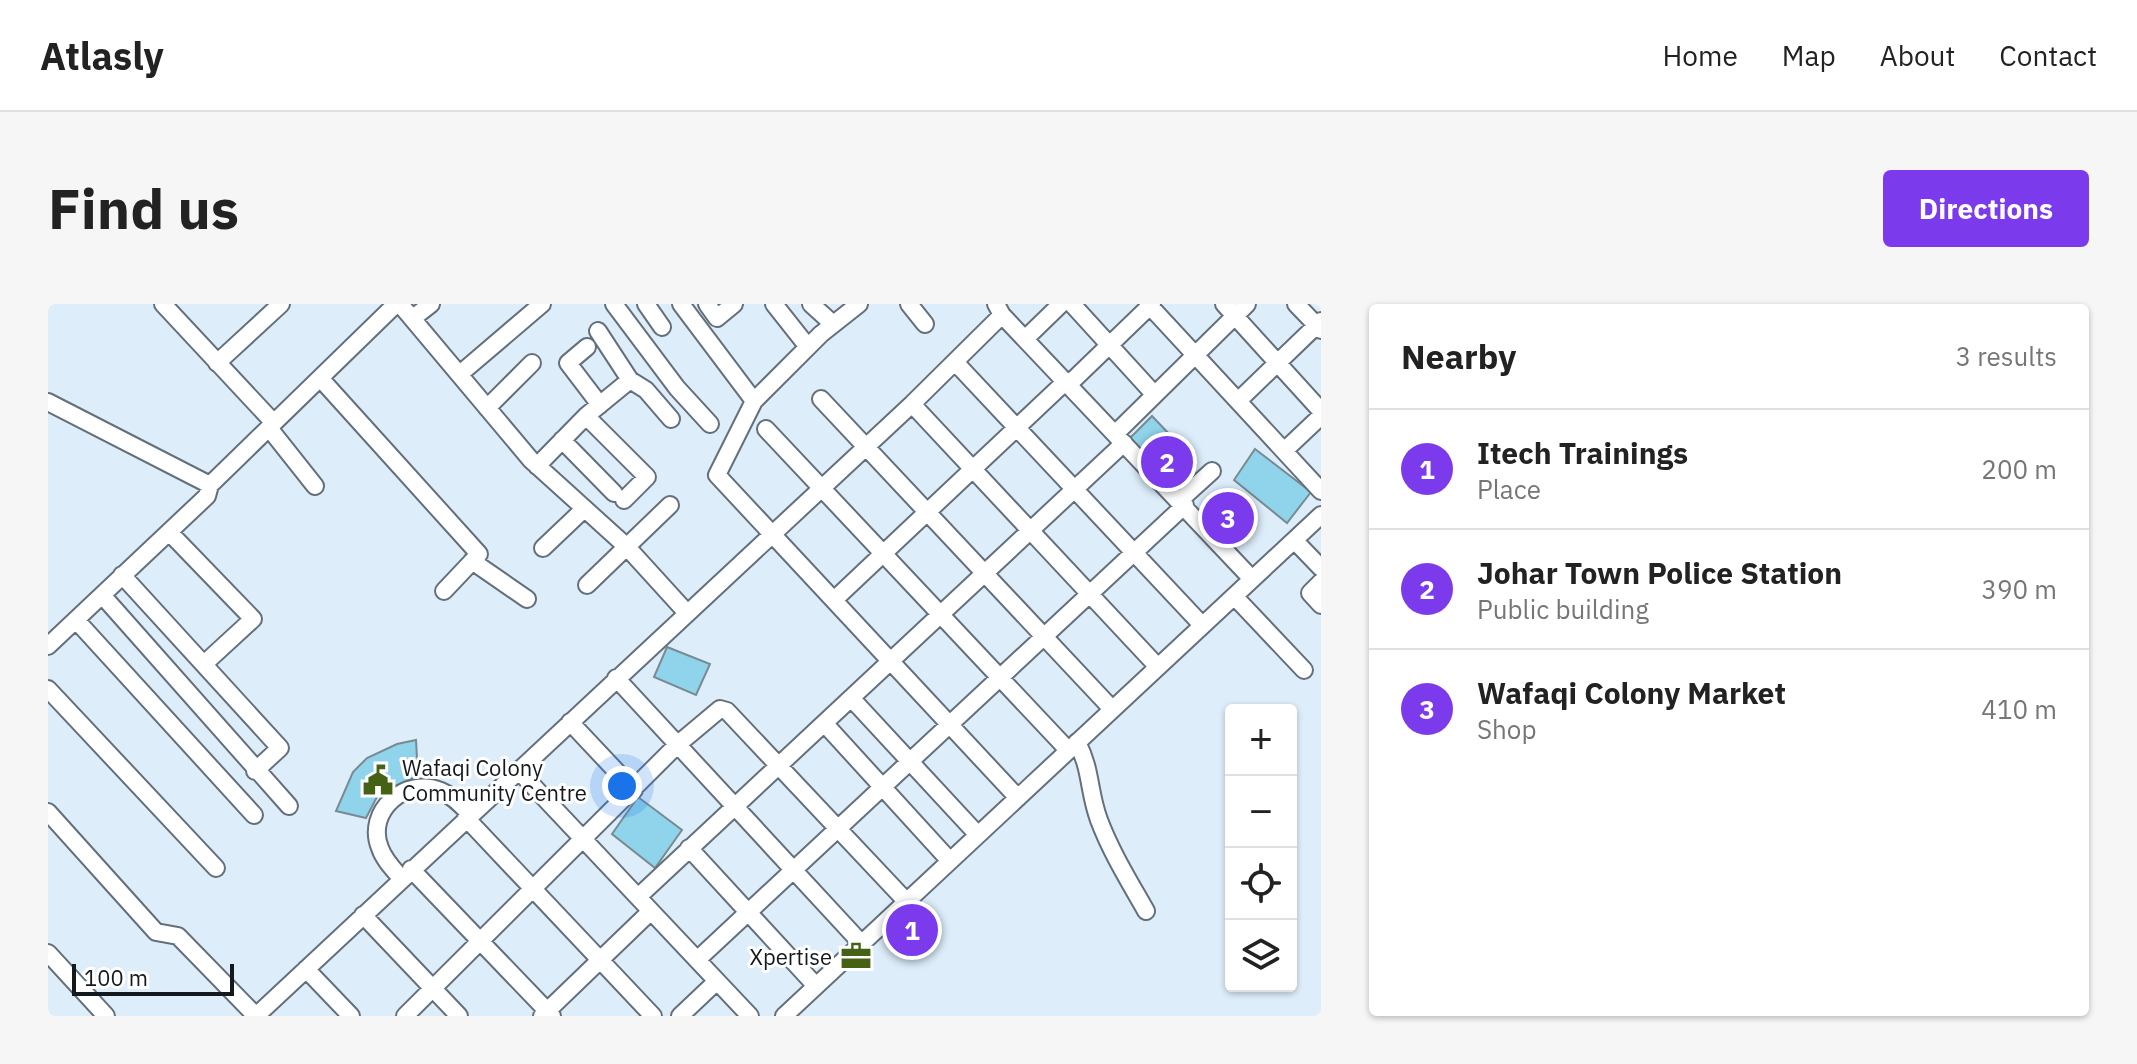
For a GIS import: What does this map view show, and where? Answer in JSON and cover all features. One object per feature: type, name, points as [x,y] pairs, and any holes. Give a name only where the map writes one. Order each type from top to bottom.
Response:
[{"type":"street","points":[[217,363],[281,304]]},
{"type":"street","points":[[48,646],[207,496],[210,485],[398,304],[461,373],[537,466],[626,546],[687,613]]},
{"type":"street","points":[[413,318],[431,304]]},
{"type":"street","points":[[461,373],[542,304]]},
{"type":"street","points":[[614,304],[669,377],[710,424]]},
{"type":"street","points":[[646,304],[662,327]]},
{"type":"street","points":[[681,304],[754,401]]},
{"type":"street","points":[[707,304],[717,318],[734,304]]},
{"type":"street","points":[[774,304],[808,347]]},
{"type":"street","points":[[811,304],[833,324]]},
{"type":"street","points":[[909,304],[925,324]]},
{"type":"street","points":[[1025,339],[1061,304]]},
{"type":"street","points":[[1072,304],[1154,394]]},
{"type":"street","points":[[1238,401],[1319,325],[1296,304]]},
{"type":"street","points":[[856,305],[754,401],[717,475],[1018,798]]},
{"type":"street","points":[[834,600],[1017,427],[1110,346],[1150,305],[1321,491]]},
{"type":"street","points":[[171,307],[271,425],[315,486]]},
{"type":"street","points":[[638,897],[1076,490],[1154,394],[1195,354],[1235,308],[1321,414],[1284,451]]},
{"type":"street","points":[[48,812],[156,932],[178,936],[256,1016],[912,404],[955,362],[999,310],[1252,579]]},
{"type":"street","points":[[598,331],[630,380],[646,390],[671,419]]},
{"type":"street","points":[[562,440],[619,496],[647,477],[593,410],[568,363],[587,347]]},
{"type":"street","points":[[955,362],[1202,625]]},
{"type":"street","points":[[487,408],[532,363]]},
{"type":"street","points":[[646,390],[669,377]]},
{"type":"street","points":[[320,378],[479,554],[444,591]]},
{"type":"street","points":[[537,466],[593,410],[630,380]]},
{"type":"street","points":[[821,399],[1112,709]]},
{"type":"street","points":[[48,402],[210,485]]},
{"type":"street","points":[[912,404],[1157,666]]},
{"type":"street","points":[[766,429],[1000,678],[1073,746],[1090,766],[1090,794],[1099,822],[1146,911]]},
{"type":"street","points":[[697,960],[1045,637],[1134,552],[1212,471]]},
{"type":"street","points":[[587,585],[670,505]]},
{"type":"street","points":[[543,548],[583,510]]},
{"type":"street","points":[[784,1016],[1321,515]]},
{"type":"street","points":[[169,532],[253,619],[204,664]]},
{"type":"street","points":[[1295,541],[1321,568]]},
{"type":"street","points":[[472,561],[527,599]]},
{"type":"street","points":[[122,575],[280,748],[255,771]]},
{"type":"street","points":[[1321,582],[1310,593],[1321,605]]},
{"type":"street","points":[[102,595],[289,806]]},
{"type":"street","points":[[1234,596],[1304,670]]},
{"type":"street","points":[[76,620],[254,815]]},
{"type":"street","points":[[616,678],[861,943]]},
{"type":"street","points":[[48,689],[216,868]]},
{"type":"street","points":[[852,699],[978,835]]},
{"type":"street","points":[[405,1016],[677,745],[720,709],[727,711],[906,901]]},
{"type":"street","points":[[570,722],[634,790]]},
{"type":"street","points":[[825,724],[950,861]]},
{"type":"street","points":[[518,770],[750,1016]]},
{"type":"street","points":[[651,911],[600,960],[547,1014],[479,942],[380,848],[377,835],[379,818],[388,803],[402,792],[422,787],[447,794],[600,960],[653,1016]]},
{"type":"street","points":[[689,848],[816,986]]},
{"type":"street","points":[[363,915],[459,1016]]},
{"type":"street","points":[[48,953],[106,1016]]},
{"type":"street","points":[[306,969],[351,1016]]},
{"type":"street","points":[[680,1016],[717,981]]},
{"type":"building","points":[[1152,416],[1191,457],[1167,481],[1128,440]]},
{"type":"building","points":[[1255,449],[1311,492],[1287,523],[1234,480]]},
{"type":"building","points":[[667,647],[710,664],[696,695],[654,677]]},
{"type":"building","name":"Wafaqi Colony Community Centre","points":[[416,740],[418,776],[379,793],[366,818],[336,811],[353,772],[367,758],[397,744]]},
{"type":"building","points":[[638,797],[682,830],[655,868],[612,834]]},
{"type":"place","name":"Johar Town Police Station","points":[[1167,462]]},
{"type":"place","name":"Wafaqi Colony Market","points":[[1228,518]]},
{"type":"place","name":"Wafaqi Colony Community Centre","points":[[378,780]]},
{"type":"place","name":"Itech Trainings","points":[[912,930]]},
{"type":"place","name":"Xpertise","points":[[856,956]]}]
